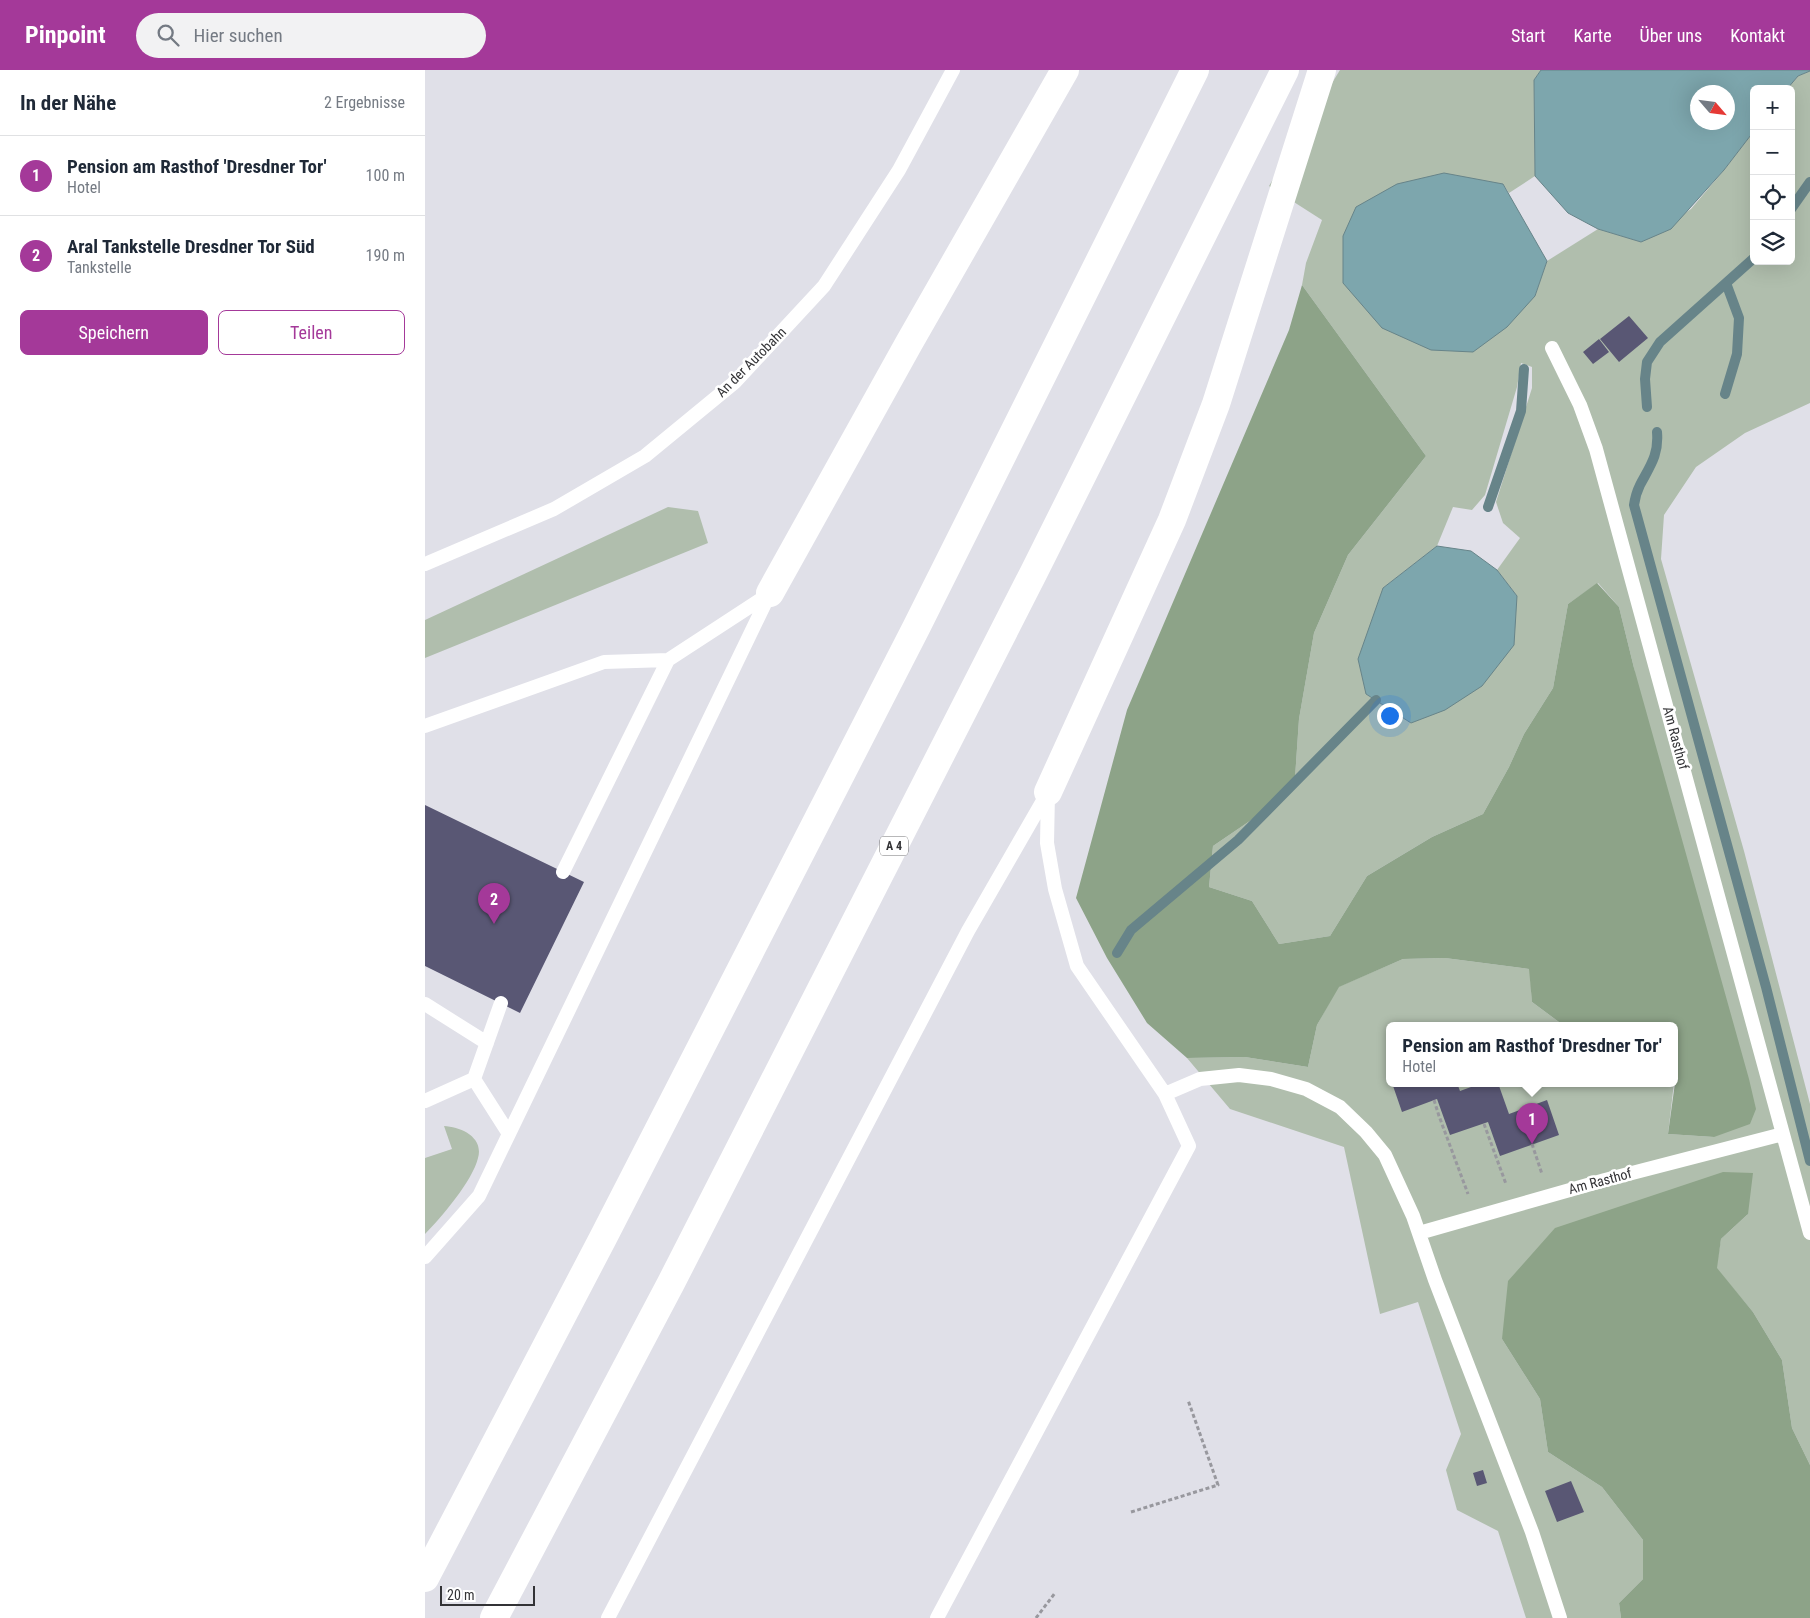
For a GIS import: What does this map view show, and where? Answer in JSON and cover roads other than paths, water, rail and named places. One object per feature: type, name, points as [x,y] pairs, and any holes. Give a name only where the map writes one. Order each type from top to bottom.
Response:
[{"type":"highway","points":[[770,593],[909,343],[1065,70]]},
{"type":"highway","points":[[425,1578],[902,654],[1195,70]]},
{"type":"highway","name":"A 4","points":[[494,1618],[712,1203],[1034,572],[1285,70]]},
{"type":"highway","points":[[1048,792],[1172,520],[1216,404],[1322,70]]},
{"type":"lane","name":"An der Autobahn","points":[[425,564],[554,509],[645,456],[735,382],[824,286],[899,170],[953,70]]},
{"type":"lane","name":"Am Rasthof","points":[[1552,348],[1580,405],[1597,449],[1810,1233]]},
{"type":"lane","points":[[563,872],[668,660],[770,593]]},
{"type":"lane","points":[[425,1257],[479,1196],[770,593]]},
{"type":"lane","points":[[425,726],[604,662],[668,660]]},
{"type":"lane","points":[[937,1618],[1189,1146],[1165,1094],[1077,966],[1055,889],[1047,843],[1048,792]]},
{"type":"lane","points":[[608,1618],[968,931],[1048,792]]},
{"type":"lane","points":[[425,1101],[475,1079],[501,1003]]},
{"type":"lane","points":[[425,1004],[487,1043]]},
{"type":"lane","points":[[1165,1094],[1200,1079],[1239,1075],[1271,1079],[1306,1089],[1340,1107],[1366,1132],[1385,1155],[1413,1216],[1435,1280],[1532,1532],[1560,1618]]},
{"type":"lane","points":[[475,1079],[509,1134]]},
{"type":"lane","name":"Am Rasthof","points":[[1419,1233],[1605,1180],[1783,1134]]},
{"type":"water","points":[[1541,70],[1810,70],[1798,76],[1790,85],[1750,85],[1750,136],[1724,170],[1671,229],[1641,242],[1598,229],[1568,213],[1535,176],[1534,80]]},
{"type":"water","points":[[1444,173],[1503,184],[1547,261],[1535,296],[1507,327],[1473,352],[1431,350],[1382,328],[1343,283],[1343,236],[1356,207],[1397,184]]},
{"type":"water","points":[[1437,546],[1471,551],[1497,570],[1517,596],[1514,645],[1482,686],[1445,710],[1411,723],[1366,694],[1358,659],[1383,588]]},
{"type":"waterway","points":[[1795,203],[1810,182]]},
{"type":"waterway","points":[[1647,407],[1645,379],[1647,362],[1660,342],[1750,262]]},
{"type":"waterway","points":[[1725,394],[1737,354],[1739,318],[1726,283]]},
{"type":"waterway","points":[[1488,507],[1521,411],[1524,369]]},
{"type":"waterway","points":[[1657,432],[1655,454],[1638,490],[1634,505],[1766,987],[1810,1161]]},
{"type":"waterway","points":[[1117,953],[1131,930],[1238,840],[1376,700]]},
{"type":"place","name":"Aral Tankstelle Dresdner Tor Süd","points":[[494,924]]},
{"type":"place","name":"Pension am Rasthof 'Dresdner Tor'","points":[[1532,1144]]}]
